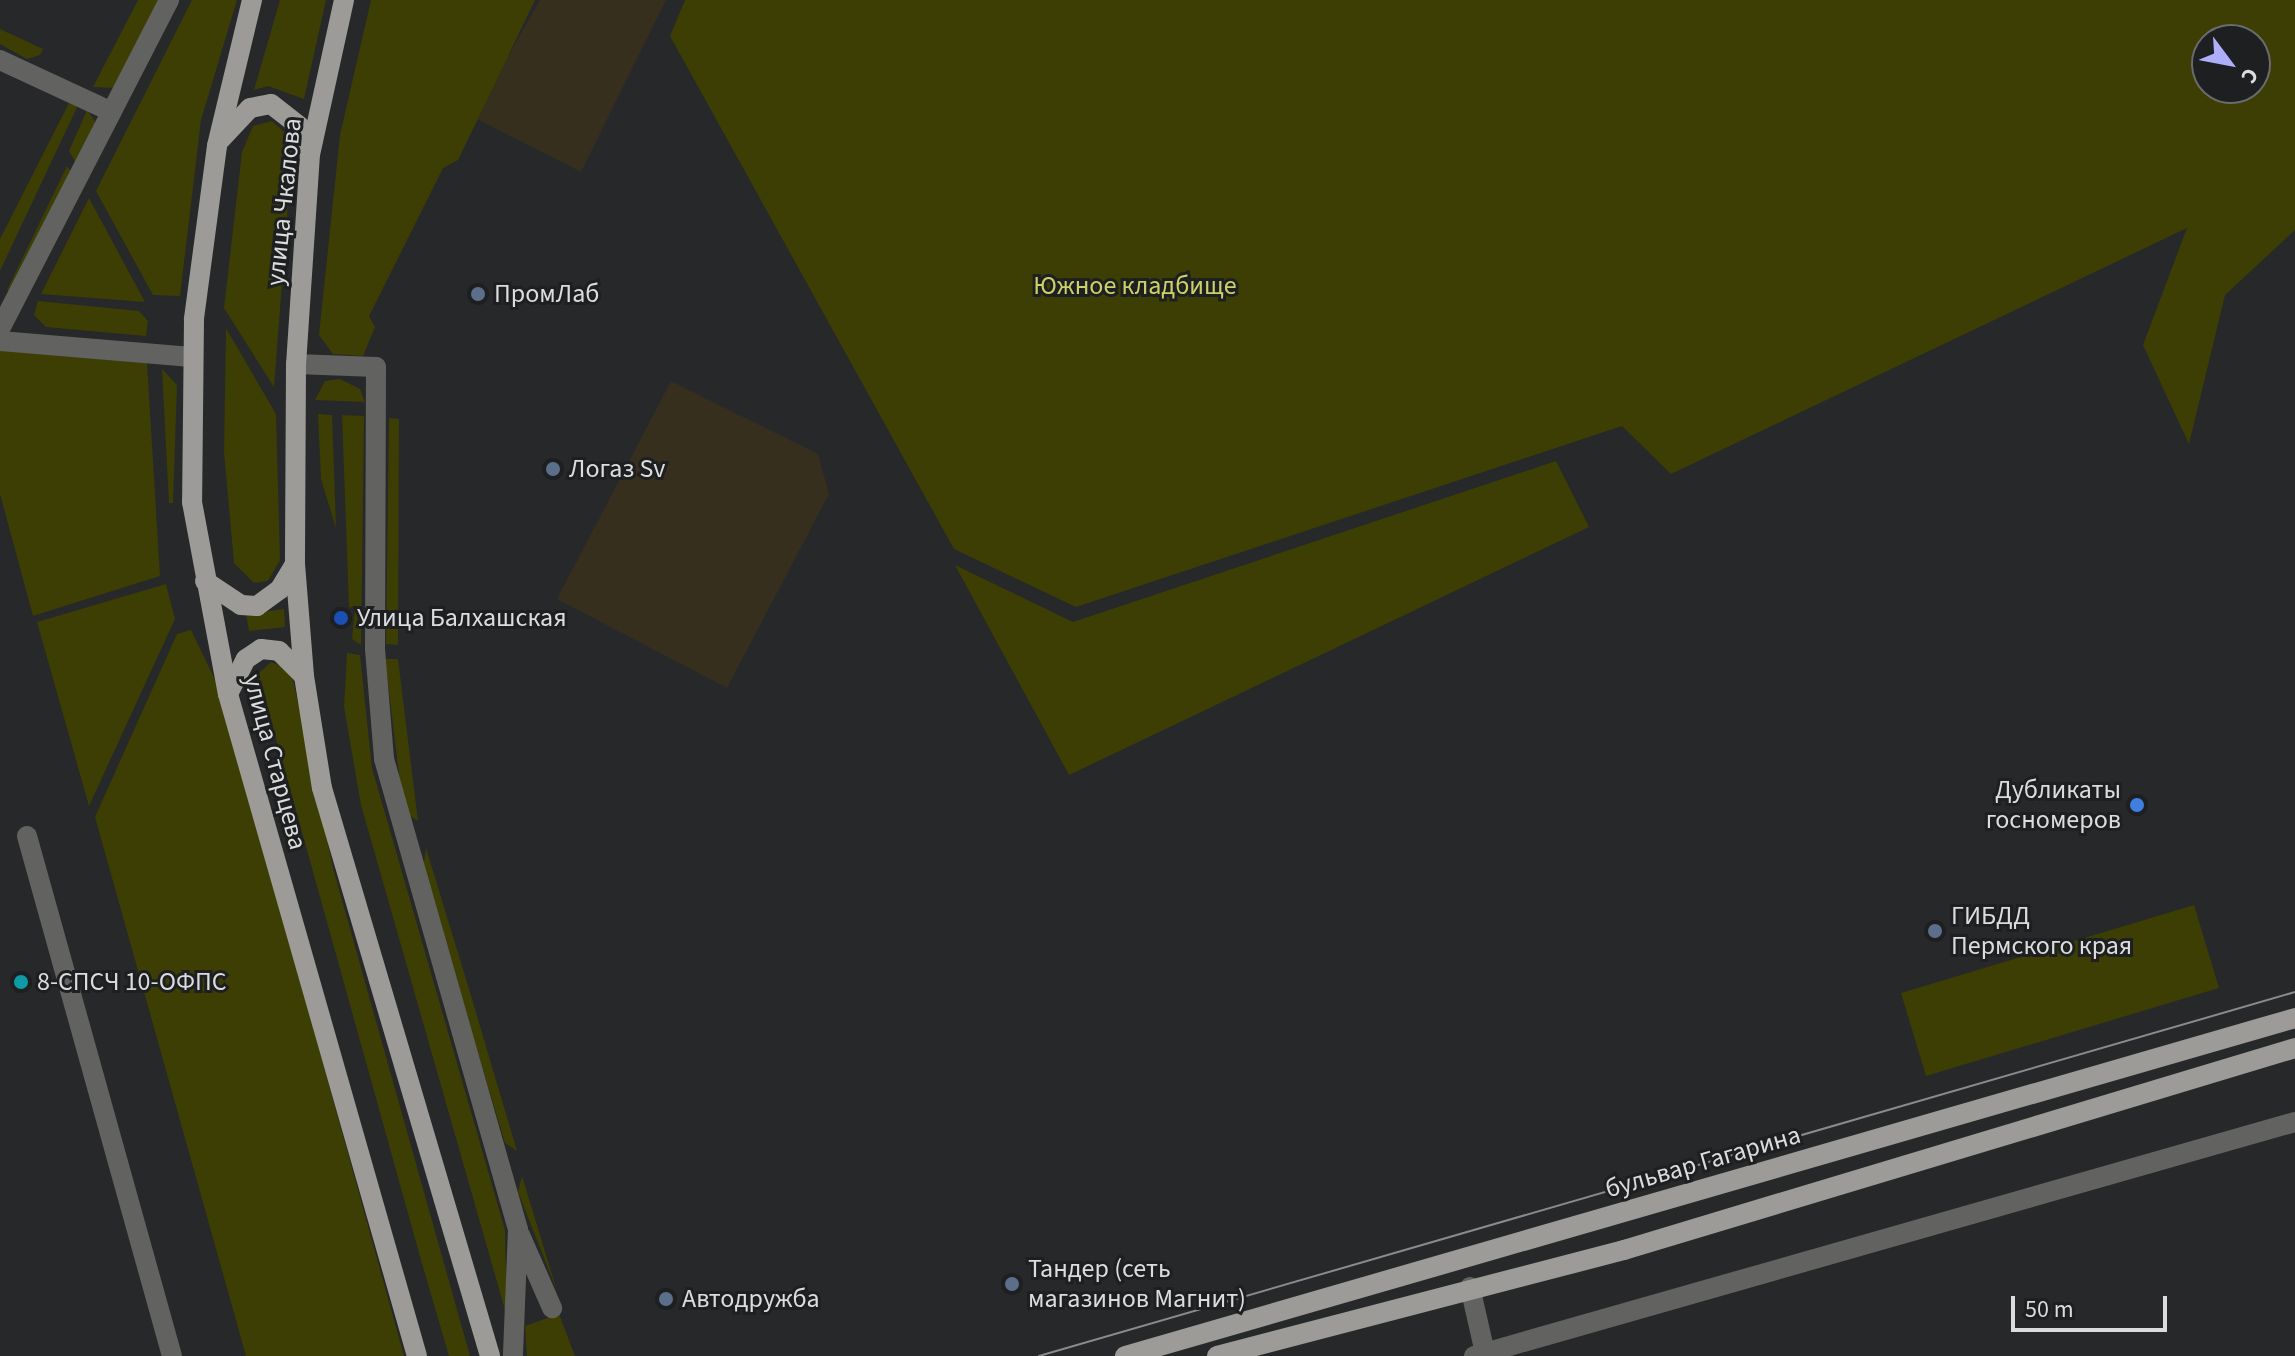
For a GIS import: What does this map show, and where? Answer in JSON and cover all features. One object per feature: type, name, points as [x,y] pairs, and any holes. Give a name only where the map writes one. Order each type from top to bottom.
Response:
[{"type":"main road","points":[[191,357],[217,146],[252,0]]},
{"type":"main road","name":"улица Чкалова","points":[[296,364],[310,154],[344,0]]},
{"type":"main road","points":[[217,146],[250,108],[271,104],[288,111],[310,154]]},
{"type":"main road","name":"улица Старцева","points":[[191,357],[192,502],[228,694],[417,1356]]},
{"type":"main road","name":"улица Старцева","points":[[296,364],[295,564],[304,676],[322,788],[490,1356]]},
{"type":"main road","points":[[205,581],[241,605],[257,606],[280,589],[295,564]]},
{"type":"main road","points":[[228,694],[246,659],[261,649],[279,651],[304,676]]},
{"type":"main road","name":"бульвар Гагарина","points":[[1125,1356],[1152,1352],[2133,1068],[2295,1018]]},
{"type":"main road","points":[[2240,1034],[2249,1062]]},
{"type":"main road","points":[[1217,1356],[1470,1287],[1624,1250],[2141,1097],[2295,1048]]},
{"type":"main road","points":[[2133,1068],[2141,1097]]},
{"type":"street","points":[[0,329],[169,0]]},
{"type":"street","points":[[0,60],[112,112]]},
{"type":"street","points":[[0,341],[191,357]]},
{"type":"street","points":[[296,364],[376,367],[375,649],[384,759],[518,1229],[552,1308]]},
{"type":"street","points":[[27,836],[172,1356]]},
{"type":"street","points":[[1470,1287],[1480,1354],[2295,1122]]},
{"type":"street","points":[[513,1356],[518,1229]]},
{"type":"shaded area","points":[[540,0],[666,0],[581,172],[473,117]]},
{"type":"shaded area","points":[[671,381],[818,454],[829,494],[727,688],[557,599]]},
{"type":"green space","points":[[138,0],[162,0],[115,88],[93,87]]},
{"type":"green space","points":[[192,0],[237,0],[201,120],[180,296],[153,295],[96,191]]},
{"type":"green space","points":[[280,0],[326,0],[304,99],[268,86],[254,90]]},
{"type":"green space","points":[[371,0],[535,0],[458,160],[443,168],[369,316],[375,327],[363,356],[333,354],[319,335],[340,135]]},
{"type":"green space","name":"Южное кладбище","points":[[685,0],[2295,0],[2295,230],[2225,295],[2189,444],[2143,345],[2187,228],[1671,474],[1622,426],[1076,607],[954,549],[670,36]]},
{"type":"green space","points":[[0,29],[43,49],[40,55],[27,59],[0,44]]},
{"type":"green space","points":[[69,103],[79,103],[0,271],[0,239]]},
{"type":"green space","points":[[87,110],[97,124],[78,167],[69,151]]},
{"type":"green space","points":[[272,121],[293,140],[274,387],[224,308],[242,152],[253,126]]},
{"type":"green space","points":[[67,166],[74,175],[13,292],[7,290]]},
{"type":"green space","points":[[89,198],[145,302],[41,294]]},
{"type":"green space","points":[[38,301],[139,311],[148,321],[146,336],[46,327],[34,315]]},
{"type":"green space","points":[[226,328],[276,414],[280,560],[268,581],[254,583],[234,563],[224,452]]},
{"type":"green space","points":[[0,348],[147,363],[160,576],[33,616],[0,494]]},
{"type":"green space","points":[[162,369],[177,385],[173,503],[169,503]]},
{"type":"green space","points":[[340,379],[360,389],[365,402],[315,400],[325,381]]},
{"type":"green space","points":[[318,414],[332,415],[336,528],[321,479]]},
{"type":"green space","points":[[342,415],[364,416],[361,645],[352,639],[355,608],[349,607]]},
{"type":"green space","points":[[389,418],[399,419],[398,645],[386,644]]},
{"type":"green space","points":[[1556,461],[1589,527],[1069,775],[955,565],[1073,622]]},
{"type":"green space","points":[[166,584],[175,619],[89,806],[37,622]]},
{"type":"green space","points":[[284,609],[285,627],[249,631],[246,614]]},
{"type":"green space","points":[[191,630],[219,688],[404,1356],[246,1356],[95,817],[177,634]]},
{"type":"green space","points":[[347,653],[360,655],[372,768],[505,1230],[507,1317],[361,805],[344,707]]},
{"type":"green space","points":[[385,659],[398,659],[418,821],[408,815],[400,782]]},
{"type":"green space","points":[[271,662],[291,670],[333,868],[470,1356],[449,1356],[421,1260],[258,674]]},
{"type":"green space","points":[[426,848],[517,1151],[505,1143],[423,870]]},
{"type":"green space","points":[[2194,905],[2219,988],[1926,1076],[1901,993]]},
{"type":"green space","points":[[522,1176],[557,1291],[518,1192]]},
{"type":"green space","points":[[559,1314],[575,1356],[527,1356],[525,1326]]},
{"type":"tram line","points":[[1039,1356],[2295,992]]},
{"type":"place","name":"ПромЛаб","points":[[478,294]]},
{"type":"place","name":"Логаз Sv","points":[[553,469]]},
{"type":"place","name":"Улица Балхашская","points":[[341,618]]},
{"type":"place","name":"Дубликаты госномеров","points":[[2137,805]]},
{"type":"place","name":"ГИБДД Пермского края","points":[[1935,931]]},
{"type":"place","name":"8-СПСЧ 10-ОФПС","points":[[21,982]]},
{"type":"place","name":"Тандер (сеть магазинов Магнит)","points":[[1012,1284]]},
{"type":"place","name":"Автодружба","points":[[666,1299]]}]
